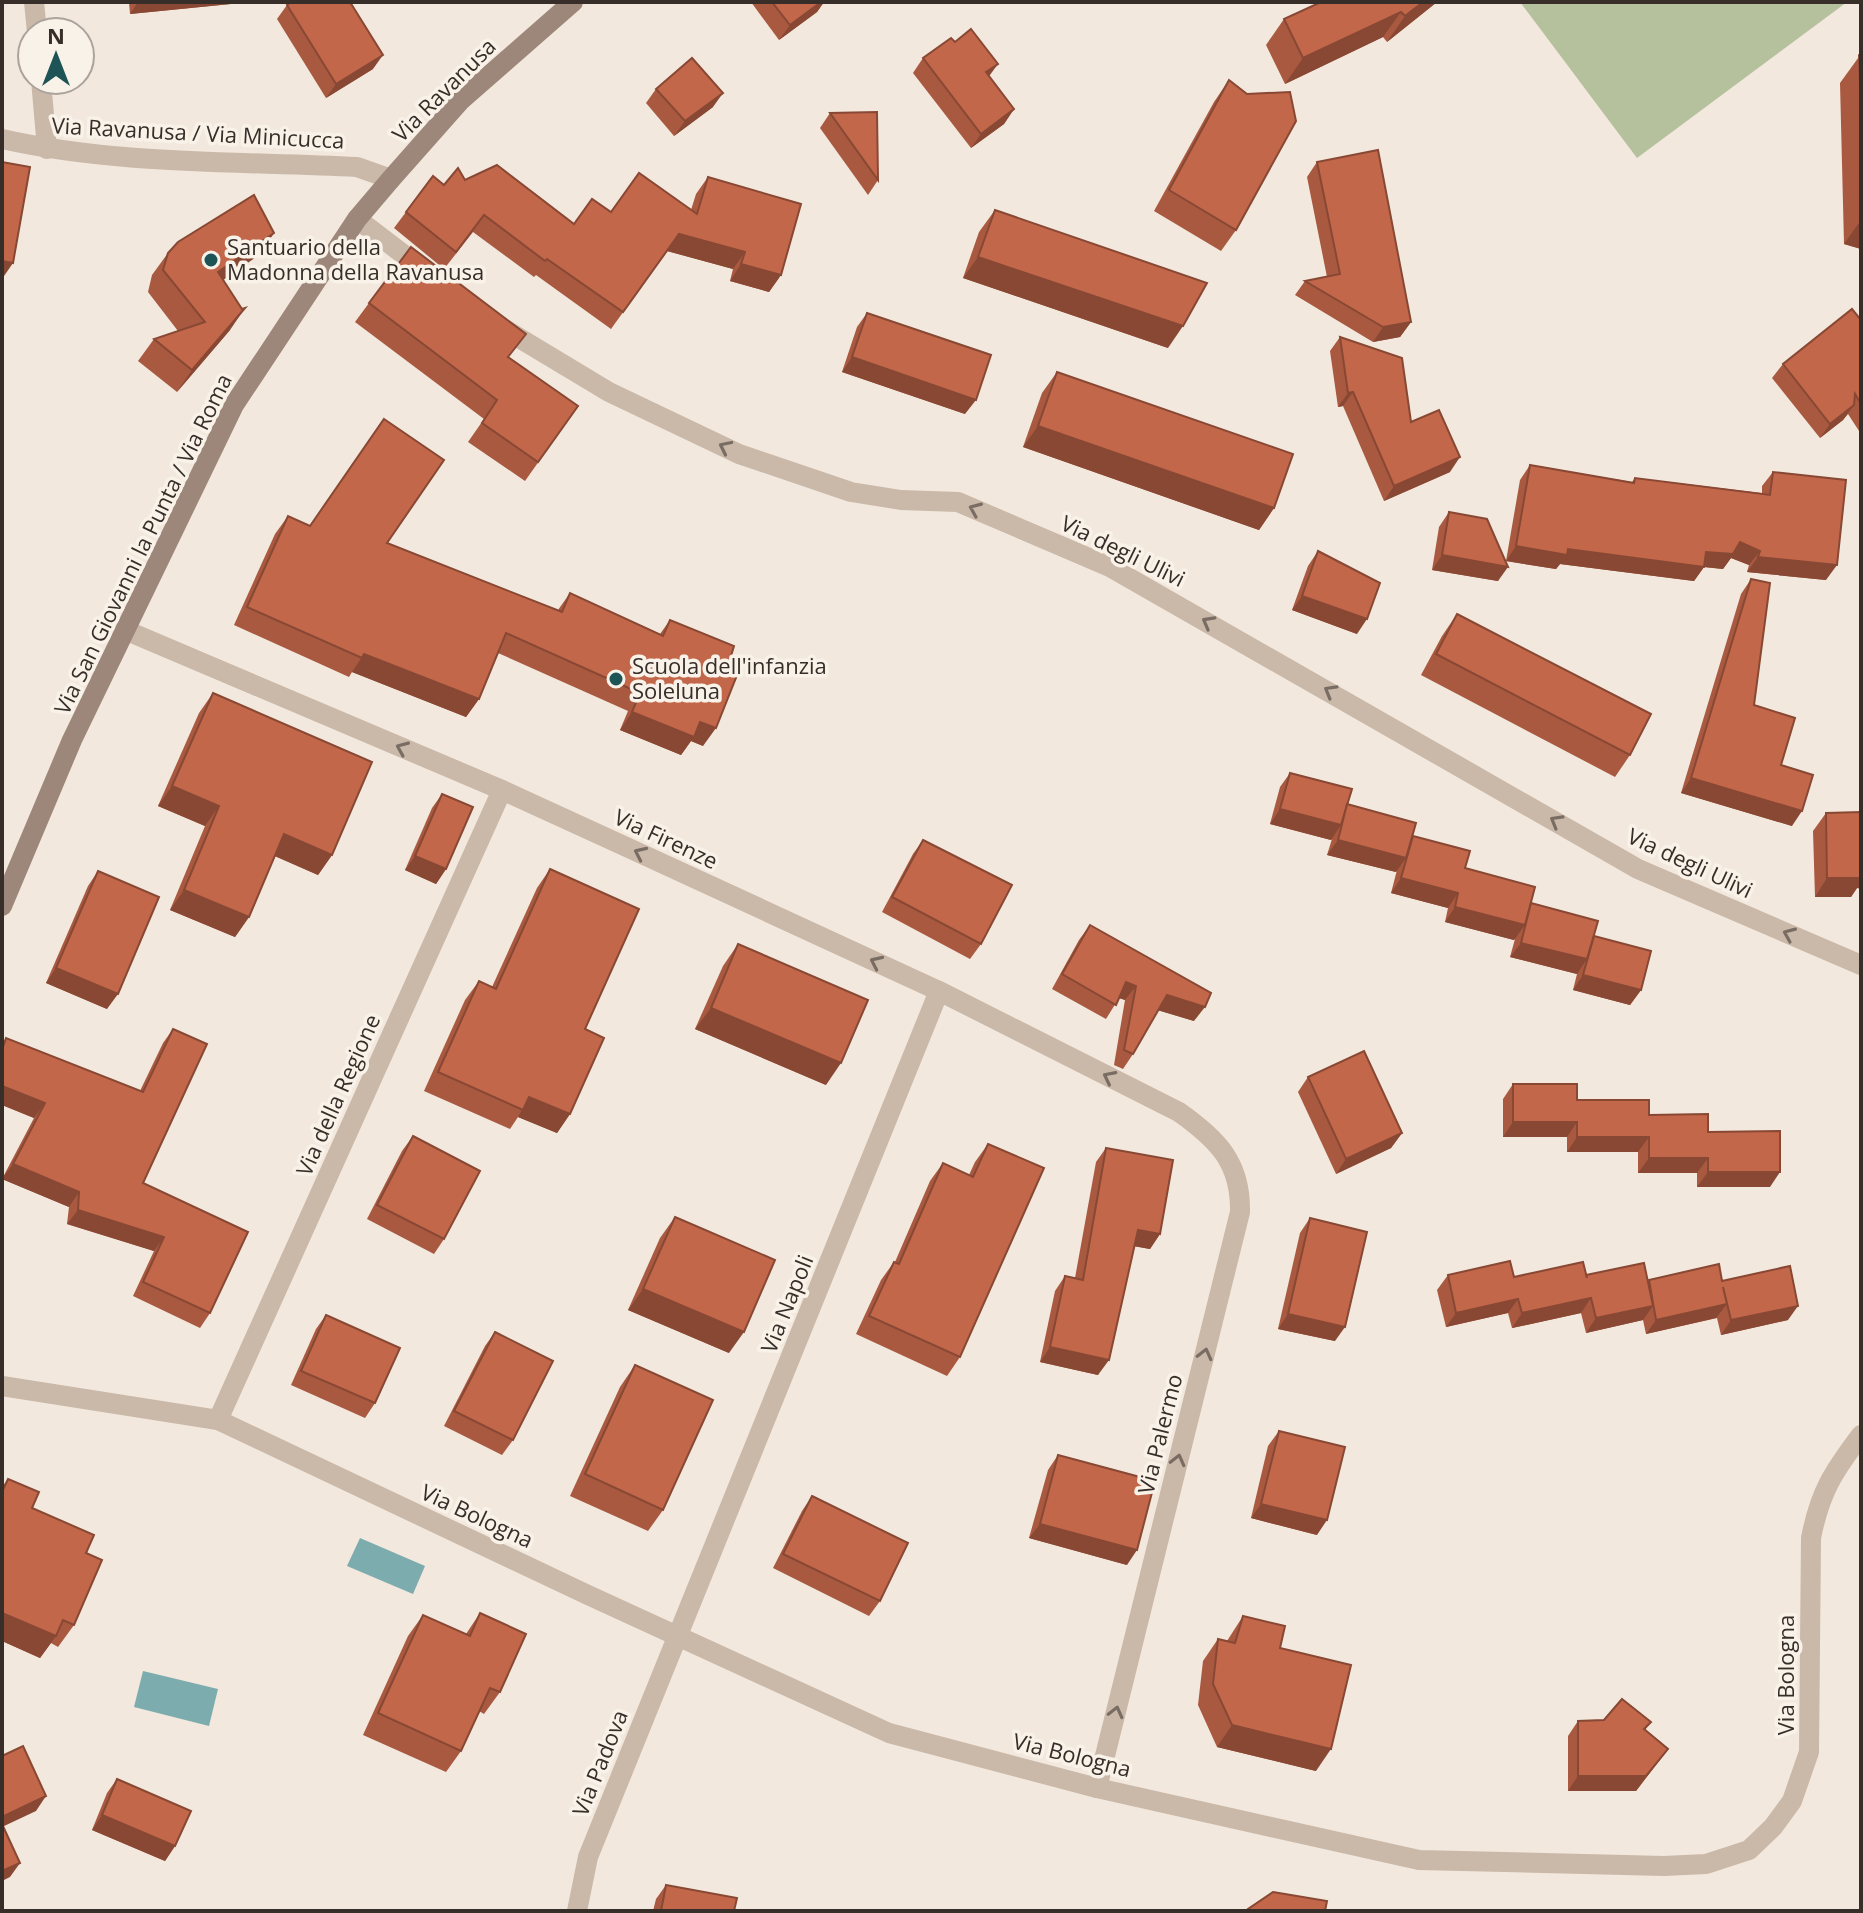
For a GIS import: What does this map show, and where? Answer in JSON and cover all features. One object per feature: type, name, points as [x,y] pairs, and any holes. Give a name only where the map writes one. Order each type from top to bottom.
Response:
[{"type":"main road","name":"Via Ravanusa","points":[[357,219],[460,101],[573,2]]},
{"type":"main road","name":"Via San Giovanni la Punta / Via Roma","points":[[2,906],[72,740],[234,405],[357,219]]},
{"type":"street","points":[[42,96],[47,149]]},
{"type":"street","name":"Via Ravanusa / Via Minicucca","points":[[2,139],[47,149],[121,156],[357,167],[391,179]]},
{"type":"street","points":[[357,219],[446,286]]},
{"type":"street","name":"Via degli Ulivi","points":[[480,312],[504,330],[609,392],[739,454],[851,492],[901,500],[958,502],[1110,567],[1638,869],[1861,965]]},
{"type":"street","name":"Via Firenze","points":[[125,630],[502,790],[939,991],[1179,1112]]},
{"type":"street","name":"Via della Regione","points":[[218,1420],[502,790]]},
{"type":"street","name":"Via Napoli","points":[[679,1635],[939,991]]},
{"type":"street","name":"Via Palermo","points":[[1097,1788],[1240,1212],[1240,1192],[1232,1164],[1211,1136],[1179,1112]]},
{"type":"street","name":"Via Bologna","points":[[2,1386],[218,1420],[889,1733],[1097,1788],[1419,1860],[1664,1866],[1706,1864],[1749,1850],[1773,1827],[1792,1801],[1809,1752],[1811,1538],[1817,1509],[1832,1473],[1861,1435]]},
{"type":"street","name":"Via Padova","points":[[577,1911],[588,1857],[679,1635]]},
{"type":"green space","points":[[1520,2],[1847,2],[1637,158]]},
{"type":"water","points":[[360,1538],[425,1566],[413,1594],[347,1566]]},
{"type":"water","points":[[143,1671],[218,1689],[209,1726],[134,1707]]},
{"type":"building","points":[[291,2],[350,2],[383,55],[336,84],[287,5]]},
{"type":"building","points":[[772,2],[821,2],[790,25]]},
{"type":"building","points":[[1321,2],[1423,2],[1405,16],[1401,12],[1303,58],[1284,19]]},
{"type":"building","points":[[971,29],[998,64],[986,72],[1014,109],[981,134],[923,58],[951,38],[955,42]]},
{"type":"building","points":[[1861,54],[1861,110],[1859,55]]},
{"type":"building","points":[[692,58],[723,93],[685,121],[656,89]]},
{"type":"building","points":[[1229,80],[1247,94],[1290,92],[1296,121],[1236,230],[1169,190]]},
{"type":"building","points":[[877,112],[878,180],[830,113]]},
{"type":"building","points":[[1378,150],[1411,322],[1383,327],[1305,281],[1340,274],[1317,162]]},
{"type":"building","points":[[2,162],[30,167],[13,263],[2,261]]},
{"type":"building","points":[[497,165],[574,224],[592,199],[611,212],[639,173],[697,214],[708,177],[801,204],[781,275],[741,264],[745,252],[679,234],[623,312],[547,259],[545,261],[484,215],[456,252],[406,212],[433,176],[444,185],[458,168],[465,180]]},
{"type":"building","points":[[254,195],[274,233],[218,272],[242,309],[245,308],[192,370],[154,339],[205,322],[163,270],[168,253],[178,242]]},
{"type":"building","points":[[995,210],[1207,283],[1183,326],[978,257]]},
{"type":"building","points":[[411,247],[526,334],[508,357],[578,406],[538,462],[482,423],[497,400],[369,303]]},
{"type":"building","points":[[1852,309],[1861,320],[1861,404],[1855,394],[1854,405],[1830,424],[1783,364]]},
{"type":"building","points":[[867,313],[991,355],[976,400],[852,357]]},
{"type":"building","points":[[1340,337],[1402,358],[1411,422],[1439,410],[1460,457],[1394,486],[1353,392],[1348,393]]},
{"type":"building","points":[[1057,372],[1293,454],[1274,508],[1038,426]]},
{"type":"building","points":[[384,419],[444,460],[387,543],[562,612],[570,593],[663,636],[670,620],[734,646],[731,656],[743,660],[716,728],[700,722],[694,737],[632,712],[640,693],[506,633],[479,699],[364,654],[362,658],[247,607],[288,516],[310,526]]},
{"type":"building","points":[[1530,465],[1634,483],[1635,478],[1770,495],[1773,472],[1846,480],[1837,565],[1758,557],[1760,551],[1740,542],[1733,554],[1706,552],[1704,567],[1568,549],[1567,555],[1516,546]]},
{"type":"building","points":[[1449,512],[1487,519],[1508,567],[1442,555]]},
{"type":"building","points":[[1318,551],[1380,583],[1367,619],[1302,596]]},
{"type":"building","points":[[1751,579],[1770,583],[1754,705],[1795,718],[1781,765],[1813,775],[1802,811],[1691,778]]},
{"type":"building","points":[[1457,614],[1651,714],[1630,755],[1436,654]]},
{"type":"building","points":[[213,693],[372,762],[332,855],[284,834],[249,917],[184,890],[219,806],[172,786]]},
{"type":"building","points":[[1290,773],[1352,789],[1341,825],[1280,809]]},
{"type":"building","points":[[442,794],[473,807],[446,869],[415,856]]},
{"type":"building","points":[[1347,804],[1416,823],[1406,858],[1338,840]]},
{"type":"building","points":[[1861,812],[1861,878],[1827,878],[1826,813]]},
{"type":"building","points":[[1413,836],[1470,851],[1465,868],[1535,887],[1525,925],[1455,907],[1458,893],[1401,878]]},
{"type":"building","points":[[923,840],[1012,885],[981,944],[892,897]]},
{"type":"building","points":[[550,869],[639,909],[585,1029],[604,1038],[570,1114],[529,1097],[523,1110],[438,1072],[479,981],[496,989]]},
{"type":"building","points":[[98,871],[159,897],[118,994],[56,968]]},
{"type":"building","points":[[1531,903],[1598,921],[1587,959],[1521,943]]},
{"type":"building","points":[[1090,925],[1211,993],[1205,1007],[1167,995],[1133,1054],[1124,1050],[1136,986],[1126,982],[1116,1005],[1062,974]]},
{"type":"building","points":[[1594,936],[1651,951],[1641,990],[1583,975]]},
{"type":"building","points":[[738,944],[868,1000],[841,1063],[711,1008]]},
{"type":"building","points":[[173,1029],[207,1044],[143,1183],[248,1232],[210,1313],[143,1282],[164,1237],[78,1210],[79,1192],[13,1164],[45,1103],[2,1086],[2,1050],[6,1038],[143,1092]]},
{"type":"building","points":[[1364,1051],[1402,1133],[1346,1159],[1308,1077]]},
{"type":"building","points":[[1513,1084],[1577,1084],[1577,1100],[1649,1100],[1649,1115],[1708,1114],[1708,1132],[1780,1131],[1780,1172],[1708,1172],[1708,1158],[1649,1158],[1649,1137],[1577,1137],[1577,1122],[1513,1122]]},
{"type":"building","points":[[413,1136],[480,1171],[444,1239],[377,1205]]},
{"type":"building","points":[[988,1144],[1044,1168],[960,1357],[869,1316],[894,1262],[899,1264],[943,1163],[973,1177]]},
{"type":"building","points":[[1106,1148],[1173,1160],[1160,1234],[1138,1230],[1109,1360],[1050,1347],[1065,1276],[1083,1280]]},
{"type":"building","points":[[675,1217],[775,1260],[744,1332],[643,1289]]},
{"type":"building","points":[[1310,1218],[1367,1232],[1345,1327],[1288,1314]]},
{"type":"building","points":[[1510,1261],[1514,1277],[1583,1262],[1586,1275],[1644,1263],[1653,1306],[1596,1318],[1591,1298],[1522,1313],[1518,1299],[1456,1313],[1448,1275]]},
{"type":"building","points":[[1719,1264],[1722,1281],[1790,1266],[1798,1306],[1731,1320],[1723,1287],[1727,1304],[1656,1320],[1649,1280]]},
{"type":"building","points":[[326,1315],[400,1348],[375,1403],[301,1371]]},
{"type":"building","points":[[495,1332],[553,1361],[513,1440],[454,1411]]},
{"type":"building","points":[[635,1365],[713,1400],[663,1510],[585,1474]]},
{"type":"building","points":[[1279,1431],[1345,1447],[1327,1520],[1261,1504]]},
{"type":"building","points":[[1058,1455],[1155,1481],[1137,1550],[1040,1524]]},
{"type":"building","points":[[8,1479],[39,1492],[32,1508],[94,1535],[86,1553],[102,1560],[74,1625],[63,1620],[56,1636],[2,1613],[2,1492]]},
{"type":"building","points":[[812,1496],[908,1543],[880,1601],[783,1554]]},
{"type":"building","points":[[480,1613],[526,1634],[500,1692],[490,1688],[461,1751],[378,1713],[423,1615],[470,1636]]},
{"type":"building","points":[[1243,1616],[1285,1626],[1280,1648],[1351,1665],[1331,1749],[1232,1725],[1213,1684],[1218,1639],[1235,1643]]},
{"type":"building","points":[[1622,1699],[1651,1722],[1644,1729],[1668,1749],[1646,1776],[1578,1776],[1578,1721],[1604,1720]]},
{"type":"building","points":[[23,1746],[46,1796],[2,1817],[2,1756]]},
{"type":"building","points":[[117,1779],[191,1811],[175,1846],[102,1815]]},
{"type":"building","points":[[2,1824],[20,1863],[2,1871]]},
{"type":"building","points":[[666,1885],[737,1898],[734,1911],[661,1911]]},
{"type":"building","points":[[1273,1892],[1327,1901],[1325,1911],[1245,1911]]},
{"type":"place","name":"Santuario della Madonna della Ravanusa","points":[[211,260]]},
{"type":"place","name":"Scuola dell'infanzia Soleluna","points":[[616,679]]}]
